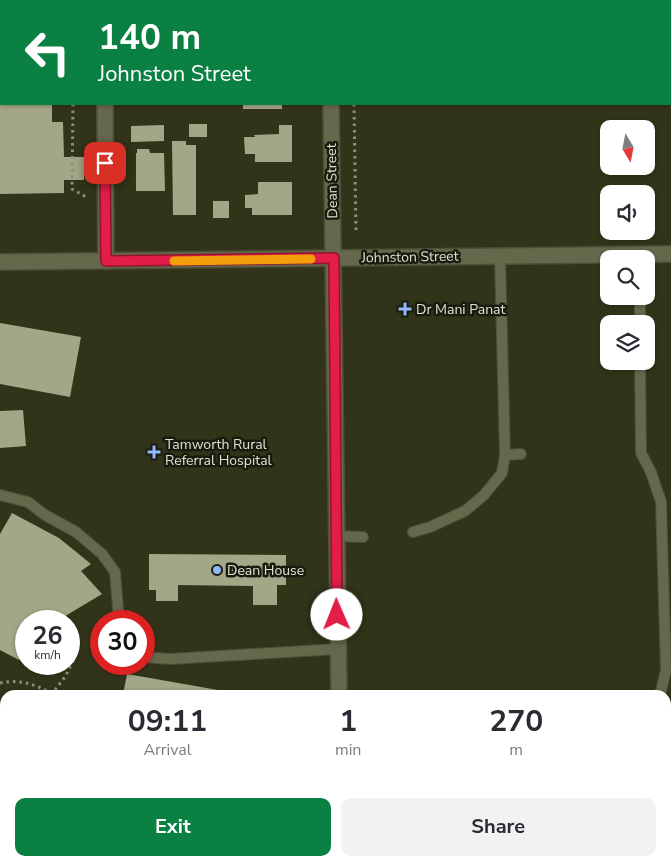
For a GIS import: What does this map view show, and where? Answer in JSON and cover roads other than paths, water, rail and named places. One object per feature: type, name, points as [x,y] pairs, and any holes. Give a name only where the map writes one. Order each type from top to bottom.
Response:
[{"type":"street","points":[[105,105],[106,261]]},
{"type":"street","name":"Dean Street","points":[[331,105],[334,258]]},
{"type":"street","name":"Johnston Street","points":[[655,256],[671,254]]},
{"type":"street","name":"Johnston Street","points":[[0,262],[600,257]]},
{"type":"street","points":[[334,258],[338,690]]},
{"type":"lane","points":[[413,532],[430,527],[465,511],[484,495],[502,473],[505,455],[500,257]]},
{"type":"lane","points":[[640,370],[641,453],[651,472],[661,502],[666,670],[661,690]]},
{"type":"lane","points":[[505,455],[521,454]]},
{"type":"lane","points":[[0,495],[28,502],[76,532],[102,554],[115,572],[118,610]]},
{"type":"lane","points":[[336,536],[362,537]]},
{"type":"lane","points":[[155,658],[170,659],[338,649]]},
{"type":"place","name":"Dr Mani Panat","points":[[405,309]]},
{"type":"place","name":"Tamworth Rural Referral Hospital","points":[[154,452]]},
{"type":"place","name":"Dean House","points":[[217,570]]}]
